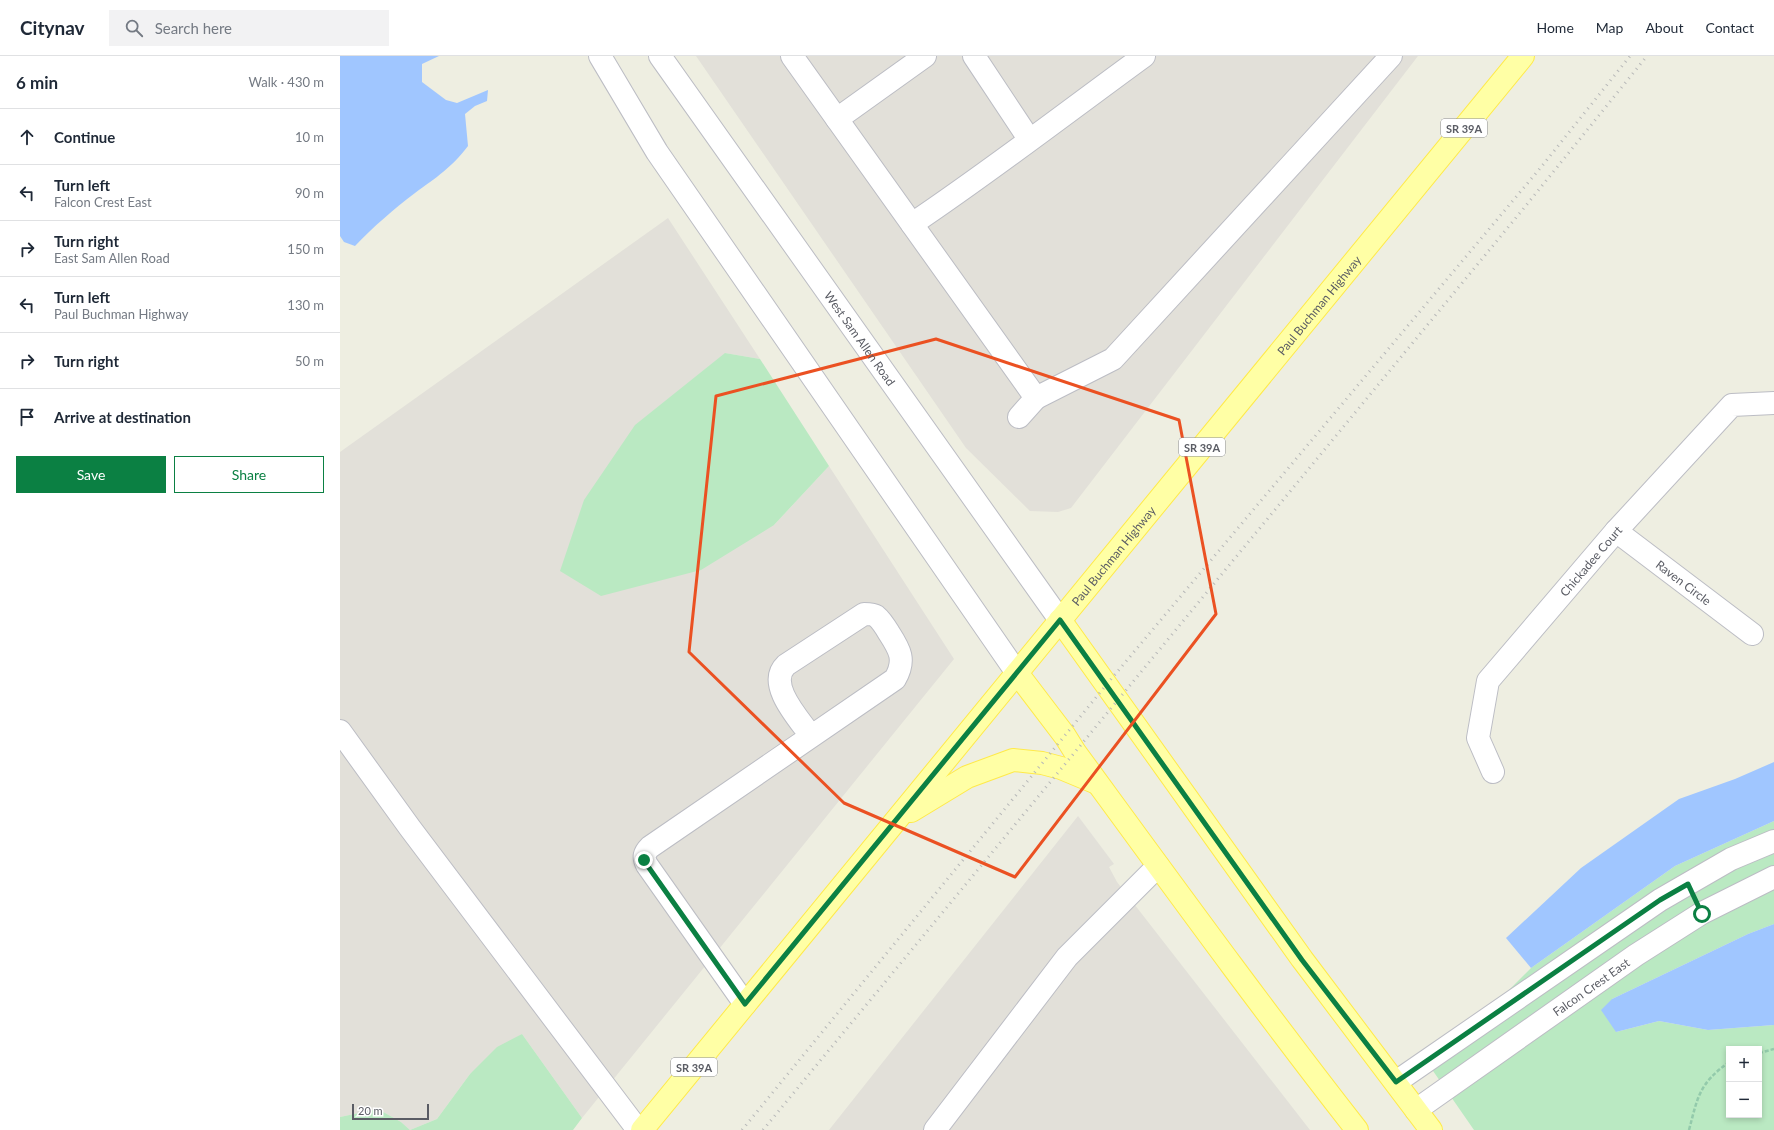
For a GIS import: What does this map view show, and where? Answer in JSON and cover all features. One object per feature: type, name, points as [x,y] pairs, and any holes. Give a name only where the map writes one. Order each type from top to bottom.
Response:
[{"type":"main road","name":"Paul Buchman Highway","points":[[642,1130],[1523,56]]},
{"type":"main road","points":[[1060,620],[1302,960],[1431,1130]]},
{"type":"main road","points":[[1017,673],[1065,736],[1097,783],[1288,1042],[1356,1130]]},
{"type":"main road","points":[[895,822],[967,777],[1013,760],[1042,763],[1061,768],[1097,783]]},
{"type":"street","points":[[600,56],[657,152],[1017,673]]},
{"type":"street","name":"West Sam Allen Road","points":[[660,56],[1060,620]]},
{"type":"street","points":[[792,56],[1036,398]]},
{"type":"street","points":[[837,119],[925,56]]},
{"type":"street","points":[[974,56],[1029,139]]},
{"type":"street","points":[[912,224],[968,186],[1029,139],[1144,56]]},
{"type":"street","points":[[1019,417],[1036,398],[1113,359],[1391,56]]},
{"type":"street","name":"Chickadee Court","points":[[1493,772],[1478,738],[1488,681],[1616,532],[1732,405],[1774,403]]},
{"type":"street","name":"Raven Circle","points":[[1616,532],[1752,634]]},
{"type":"street","points":[[745,1004],[647,865],[644,860],[645,853],[650,847],[894,679],[899,672],[901,662],[900,651],[886,626],[875,616],[864,614],[786,665],[780,671],[779,679],[781,692],[811,736]]},
{"type":"street","points":[[340,730],[410,828],[638,1130]]},
{"type":"street","points":[[1396,1082],[1660,900],[1731,859],[1774,841]]},
{"type":"street","points":[[935,1130],[1067,957],[1158,866]]},
{"type":"street","name":"Falcon Crest East","points":[[1416,1110],[1636,955],[1702,914],[1774,877]]},
{"type":"street","points":[[1688,884],[1702,914]]},
{"type":"path","points":[[1762,1052],[1774,1049]]},
{"type":"path","points":[[1689,1130],[1698,1094],[1712,1075],[1726,1064]]},
{"type":"highlighted area","points":[[936,339],[1179,420],[1216,614],[1015,877],[844,803],[689,652],[716,396]]},
{"type":"shaded area","points":[[696,56],[1418,56],[1071,508],[1058,512],[1030,511],[966,448]]},
{"type":"shaded area","points":[[668,218],[760,359],[725,353],[774,525],[829,466],[954,659],[582,1118],[522,1034],[470,1074],[437,1119],[410,1130],[401,1122],[378,1109],[340,1117],[340,452]]},
{"type":"shaded area","points":[[1078,816],[1114,864],[1109,867],[1117,882],[1310,1130],[829,1130]]},
{"type":"green space","points":[[725,353],[760,359],[829,466],[774,525],[701,570],[601,596],[560,571],[584,500],[635,425]]},
{"type":"green space","points":[[1774,821],[1774,924],[1748,934],[1612,999],[1616,1032],[1659,1021],[1708,1030],[1774,1025],[1774,1130],[1474,1130],[1431,1068],[1531,968],[1675,866]]},
{"type":"green space","points":[[522,1034],[582,1118],[573,1130],[410,1130],[437,1119],[470,1074],[497,1047]]},
{"type":"green space","points":[[378,1109],[401,1122],[410,1130],[340,1130],[340,1117]]},
{"type":"water","points":[[340,56],[439,56],[422,64],[422,82],[446,100],[457,103],[488,90],[487,101],[475,106],[465,114],[468,146],[462,154],[443,172],[384,218],[355,246],[344,242],[340,236]]},
{"type":"water","points":[[1774,762],[1774,821],[1675,866],[1531,968],[1506,938],[1581,868],[1679,799],[1735,779]]},
{"type":"water","points":[[1774,924],[1774,1025],[1708,1030],[1659,1021],[1616,1032],[1601,1010],[1612,999],[1748,934]]},
{"type":"railway","points":[[742,1130],[1107,684],[1542,166],[1630,56]]},
{"type":"railway","points":[[763,1130],[1524,208],[1647,56]]},
{"type":"route","points":[[644,860],[745,1004],[1060,620],[1302,960],[1396,1082],[1660,900],[1688,884],[1702,914]]}]
